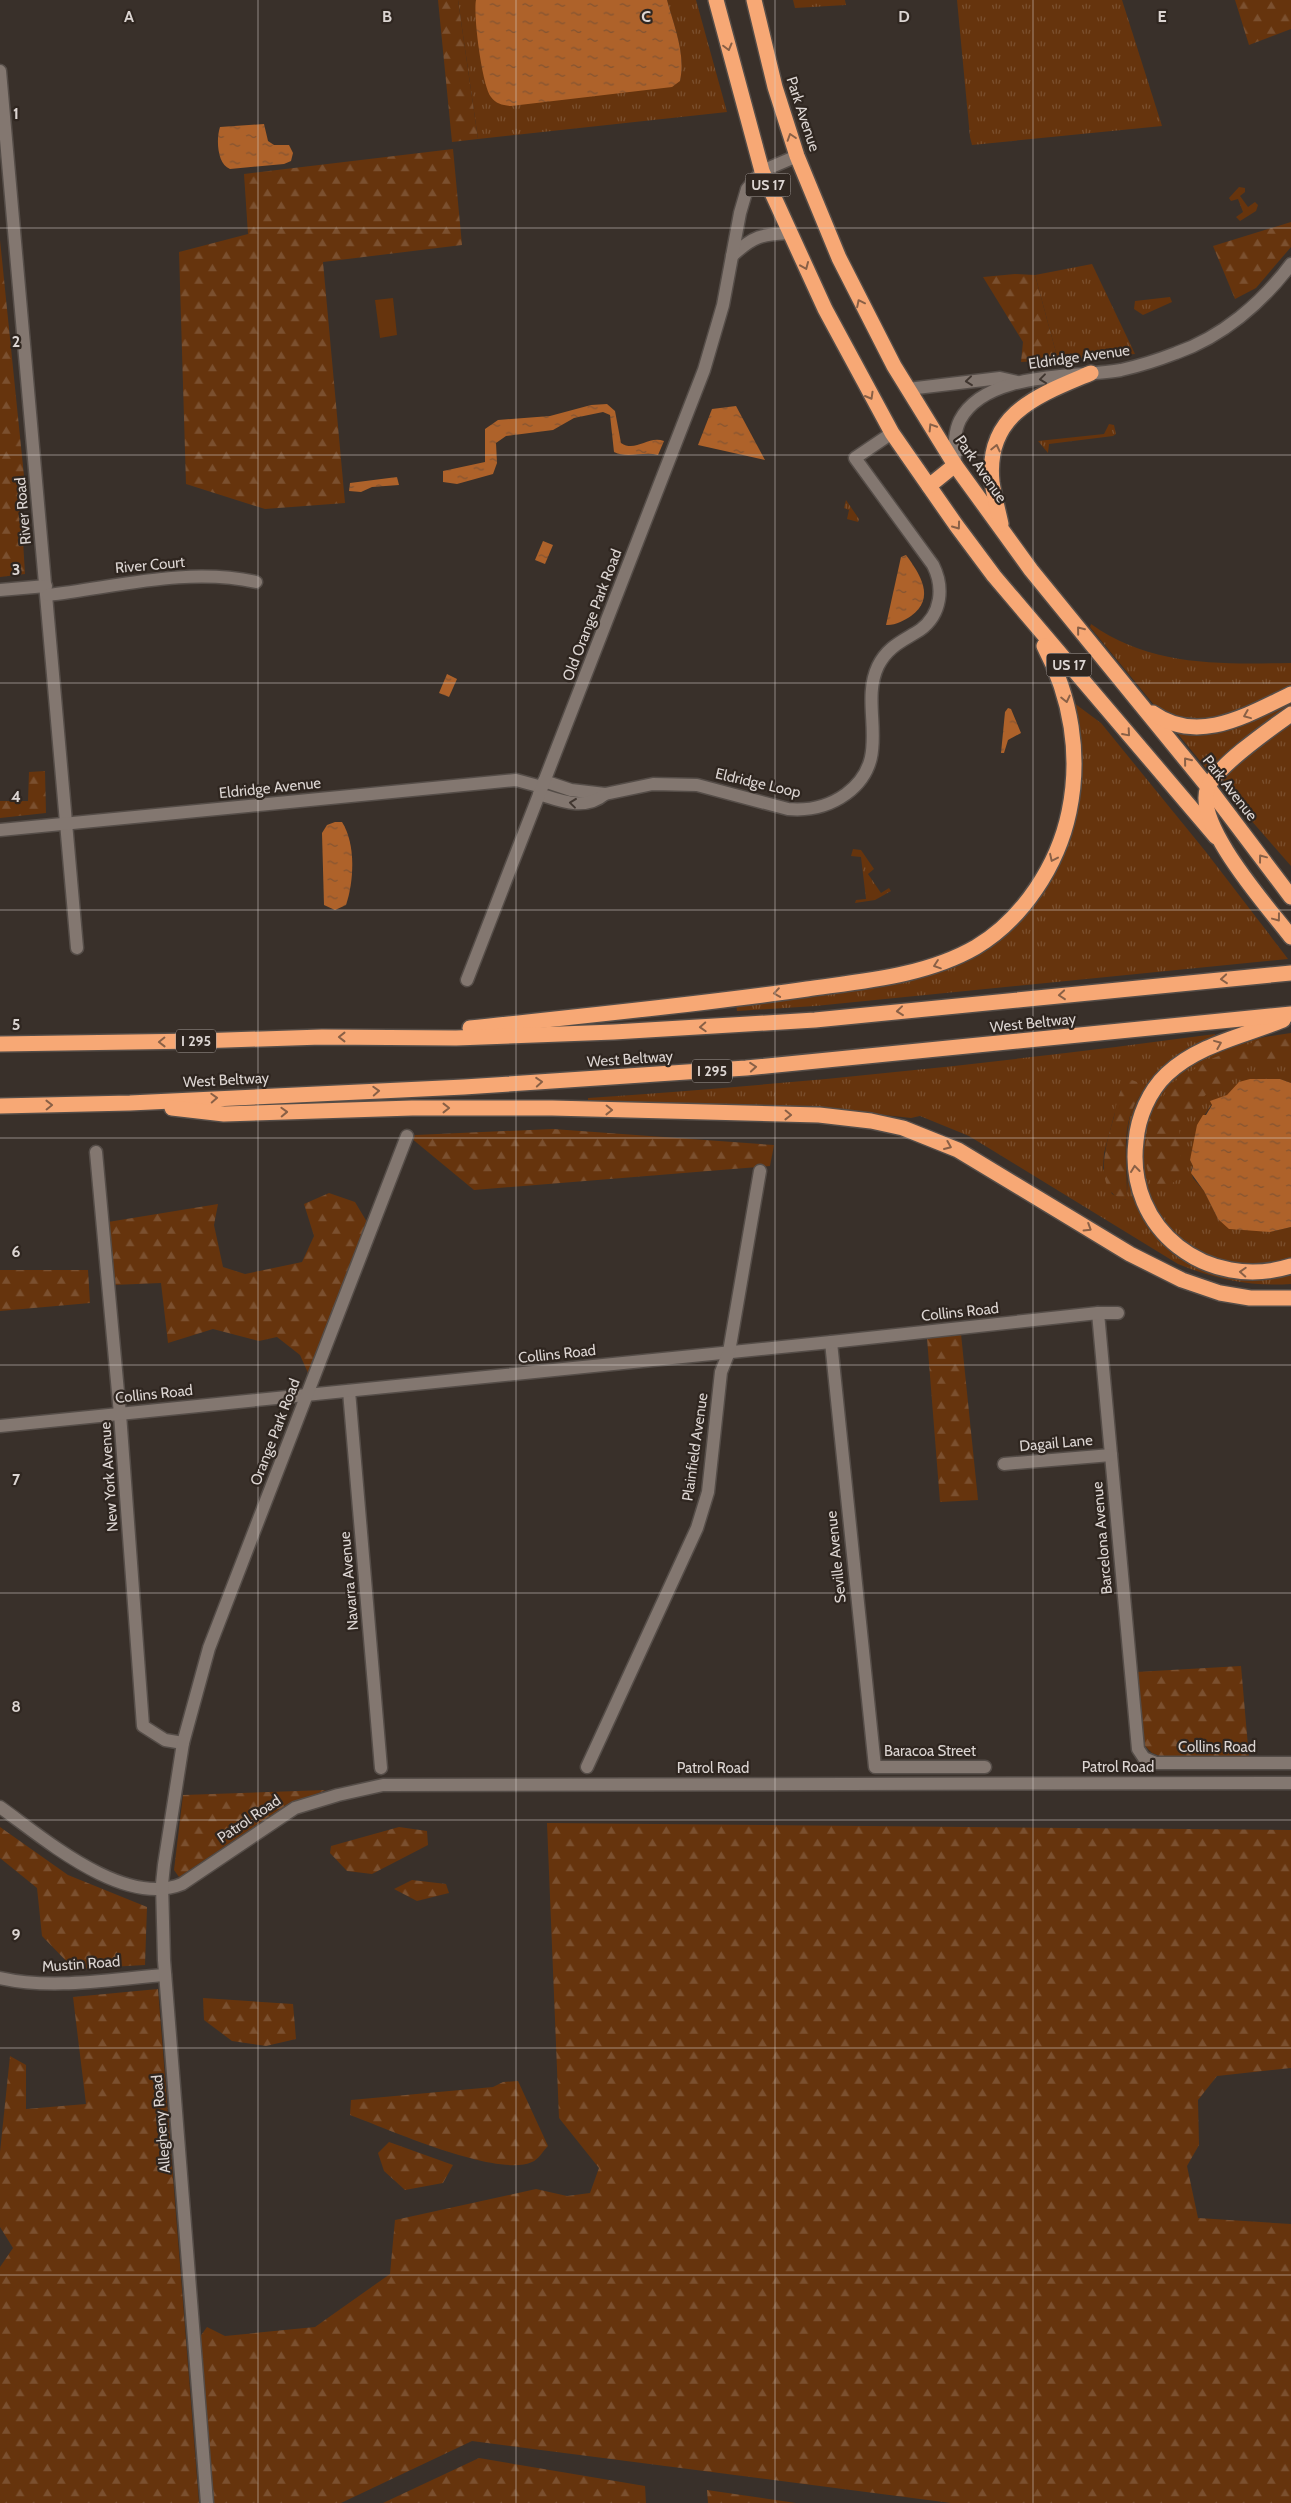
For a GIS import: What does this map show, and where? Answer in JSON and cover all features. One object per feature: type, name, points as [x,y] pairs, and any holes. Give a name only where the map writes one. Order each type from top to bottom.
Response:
[{"type":"highway","name":"US 17","points":[[716,0],[762,171],[810,279],[850,359],[892,433],[956,525],[1032,623],[1216,837],[1291,937]]},
{"type":"highway","name":"Park Avenue","points":[[754,0],[775,87],[797,156],[822,220],[858,301],[882,346],[955,465],[1031,570],[1208,787],[1291,896]]},
{"type":"highway","points":[[1002,530],[992,482],[997,441],[1006,422],[1020,407],[1041,394],[1091,373]]},
{"type":"highway","points":[[929,486],[955,465]]},
{"type":"highway","points":[[391,1036],[726,1001],[842,984],[934,966],[978,946],[1006,924],[1032,894],[1045,873],[1062,837],[1072,795],[1072,733],[1065,694],[1054,665],[1032,623]]},
{"type":"highway","points":[[1140,704],[1165,721],[1183,726],[1206,727],[1221,725],[1291,694]]},
{"type":"highway","points":[[1216,837],[1206,811],[1205,800],[1208,787],[1220,772],[1291,714]]},
{"type":"highway","name":"West Beltway","points":[[0,1044],[391,1036],[456,1038],[614,1032],[815,1020],[1291,973]]},
{"type":"highway","points":[[1291,1015],[1204,1050],[1168,1074],[1149,1098],[1141,1117],[1134,1157],[1139,1191],[1148,1211],[1161,1230],[1179,1248],[1205,1263],[1234,1272],[1271,1271],[1291,1266]]},
{"type":"highway","name":"West Beltway","points":[[0,1106],[130,1103],[464,1087],[737,1069],[1291,1015]]},
{"type":"highway","points":[[130,1103],[224,1114],[412,1108],[552,1108],[846,1117],[902,1128],[958,1150],[1130,1254],[1182,1280],[1220,1292],[1250,1298],[1291,1298]]},
{"type":"street","name":"River Road","points":[[0,71],[77,948]]},
{"type":"street","name":"Old Orange Park Road","points":[[467,980],[704,370],[724,305],[740,213],[747,189],[762,171],[797,156]]},
{"type":"street","points":[[732,256],[748,240],[759,236],[791,233]]},
{"type":"street","name":"Eldridge Avenue","points":[[955,465],[955,433],[960,420],[970,407],[988,393],[1018,382],[1123,369],[1175,354],[1206,340],[1252,306],[1291,264]]},
{"type":"street","name":"Eldridge Avenue","points":[[908,389],[1000,378],[1018,382]]},
{"type":"street","name":"Eldridge Loop","points":[[541,788],[605,794],[653,784],[697,785],[788,809],[803,810],[830,804],[857,784],[866,771],[874,746],[873,688],[877,668],[896,643],[928,623],[937,608],[940,594],[940,583],[933,565],[855,458],[892,433]]},
{"type":"street","name":"River Court","points":[[0,590],[47,590],[147,579],[229,576],[256,582]]},
{"type":"street","name":"Eldridge Avenue","points":[[0,830],[516,780],[541,788]]},
{"type":"street","name":"Orange Park Road","points":[[183,1743],[209,1648],[407,1136]]},
{"type":"street","name":"New York Avenue","points":[[96,1152],[120,1414],[143,1726],[165,1740],[183,1743]]},
{"type":"street","name":"Plainfield Avenue","points":[[587,1767],[697,1528],[708,1492],[721,1372],[729,1352],[760,1171]]},
{"type":"street","name":"Collins Road","points":[[0,1426],[831,1342],[1098,1313],[1118,1313]]},
{"type":"street","name":"Barcelona Avenue","points":[[1098,1313],[1137,1739],[1138,1748],[1144,1758]]},
{"type":"street","name":"Seville Avenue","points":[[831,1342],[875,1767]]},
{"type":"street","name":"Navarra Avenue","points":[[349,1391],[381,1768]]},
{"type":"street","name":"Dagail Lane","points":[[1004,1464],[1111,1455]]},
{"type":"street","name":"Allegheny Road","points":[[183,1743],[162,1889],[165,1974],[207,2503]]},
{"type":"street","name":"Collins Road","points":[[1144,1758],[1156,1763],[1291,1763]]},
{"type":"street","name":"Baracoa Street","points":[[875,1767],[985,1767]]},
{"type":"street","name":"Patrol Road","points":[[162,1889],[182,1884],[295,1808],[338,1795],[383,1785],[1291,1783]]},
{"type":"street","points":[[0,1807],[72,1858],[129,1885],[162,1889]]},
{"type":"street","name":"Mustin Road","points":[[0,1978],[22,1983],[50,1983],[165,1974]]},
{"type":"green space","points":[[438,0],[458,0],[478,139],[452,142]]},
{"type":"green space","points":[[458,0],[476,0],[482,68],[680,81],[680,50],[667,0],[696,0],[727,112],[478,139]]},
{"type":"green space","points":[[793,0],[845,0],[846,5],[795,8]]},
{"type":"green space","points":[[957,0],[1122,0],[1162,126],[972,145]]},
{"type":"green space","points":[[1235,0],[1291,0],[1291,29],[1249,45]]},
{"type":"green space","points":[[453,149],[462,245],[323,262],[345,503],[265,509],[186,484],[179,252],[248,234],[244,174]]},
{"type":"green space","points":[[1239,187],[1245,188],[1245,192],[1240,196],[1248,207],[1255,202],[1258,205],[1256,211],[1240,221],[1236,217],[1243,212],[1238,199],[1231,201],[1229,198]]},
{"type":"green space","points":[[1291,222],[1291,247],[1256,288],[1235,299],[1213,246]]},
{"type":"green space","points":[[0,240],[24,476],[21,508],[25,574],[0,577]]},
{"type":"green space","points":[[1092,264],[1135,354],[1058,360],[1035,275]]},
{"type":"green space","points":[[1015,274],[1035,275],[1058,360],[1021,362],[1023,342],[983,277]]},
{"type":"green space","points":[[1170,297],[1172,302],[1143,315],[1134,309],[1135,301]]},
{"type":"green space","points":[[393,298],[397,335],[380,338],[375,300]]},
{"type":"green space","points":[[1109,424],[1114,425],[1116,434],[1113,436],[1049,444],[1048,453],[1038,441],[1104,434]]},
{"type":"green space","points":[[846,500],[859,519],[858,522],[847,519],[849,510],[844,508]]},
{"type":"green space","points":[[1091,624],[1114,638],[1162,656],[1213,662],[1291,663],[1291,708],[1210,773],[1090,627]]},
{"type":"green space","points":[[1074,703],[1101,723],[1206,852],[1288,959],[815,1006],[737,1011],[736,1003],[972,955],[1060,854]]},
{"type":"green space","points":[[1291,721],[1291,866],[1222,787],[1224,777]]},
{"type":"green space","points":[[45,771],[46,813],[0,818],[0,801],[28,801],[29,772]]},
{"type":"green space","points":[[853,849],[861,850],[874,869],[868,874],[881,893],[889,888],[891,891],[875,900],[855,903],[856,900],[866,899],[861,857],[851,856]]},
{"type":"green space","points":[[1291,1033],[1291,1083],[1280,1079],[1211,1101],[1212,1104],[1202,1119],[1190,1160],[1193,1166],[1191,1170],[1193,1178],[1204,1191],[1218,1219],[1270,1232],[1291,1227],[1291,1261],[1254,1267],[1205,1257],[1169,1229],[1156,1211],[1148,1191],[1143,1169],[1146,1125],[1155,1105],[1167,1086],[1193,1064],[1241,1043]]},
{"type":"green space","points":[[1215,1034],[1216,1040],[1156,1079],[1132,1176],[1185,1258],[1291,1271],[1291,1284],[1276,1285],[1233,1281],[1178,1264],[969,1136],[920,1116],[911,1118],[793,1107],[588,1102],[588,1098],[824,1079],[981,1063]],"holes":[[[1121,1090],[1142,1093],[1134,1105],[1128,1131],[1126,1200],[1112,1194],[1103,1168],[1104,1153]]]},
{"type":"green space","points":[[1291,1036],[1291,1056],[1257,1062],[1210,1090],[1179,1124],[1182,1177],[1169,1185],[1152,1187],[1144,1156],[1149,1119],[1172,1083],[1211,1059],[1259,1040]]},
{"type":"green space","points":[[1132,1080],[1137,1082],[1142,1093],[1135,1104],[1127,1130],[1127,1200],[1116,1196],[1108,1188],[1104,1165],[1105,1152],[1116,1104],[1124,1084]]},
{"type":"green space","points":[[553,1129],[774,1145],[770,1166],[474,1190],[411,1138],[415,1135]]},
{"type":"green space","points":[[329,1193],[355,1202],[367,1222],[308,1373],[300,1355],[277,1337],[259,1341],[213,1329],[168,1343],[161,1283],[113,1285],[108,1222],[218,1204],[214,1225],[223,1267],[245,1274],[302,1262],[314,1236],[304,1204]]},
{"type":"green space","points":[[0,1270],[88,1270],[90,1303],[0,1311]]},
{"type":"green space","points":[[961,1334],[978,1500],[940,1502],[927,1338]]},
{"type":"green space","points":[[1241,1666],[1249,1758],[1165,1758],[1152,1753],[1145,1746],[1136,1672]]},
{"type":"green space","points":[[326,1790],[285,1806],[179,1877],[174,1870],[183,1795]]},
{"type":"green space","points":[[547,1823],[1291,1830],[1291,2068],[1217,2076],[1198,2100],[1199,2145],[1187,2166],[1198,2218],[1291,2224],[1291,2503],[951,2503],[472,2441],[341,2503],[212,2503],[199,2338],[207,2327],[225,2336],[315,2327],[390,2274],[395,2220],[536,2189],[567,2196],[590,2193],[599,2168],[559,2118]]},
{"type":"green space","points":[[0,1827],[68,1875],[147,1907],[145,1965],[74,1969],[42,1936],[37,1888],[0,1858]]},
{"type":"green space","points":[[399,1827],[427,1831],[428,1845],[372,1874],[347,1871],[330,1853],[331,1846]]},
{"type":"green space","points":[[412,1880],[446,1884],[449,1893],[417,1901],[394,1889]]},
{"type":"green space","points":[[158,1989],[199,2503],[0,2503],[0,2267],[13,2248],[0,2227],[0,2152],[10,2056],[26,2065],[26,2109],[86,2104],[73,1997]]},
{"type":"green space","points":[[203,1998],[293,2004],[296,2039],[266,2046],[232,2041],[204,2020]]},
{"type":"green space","points":[[518,2081],[548,2146],[532,2162],[516,2165],[469,2158],[442,2150],[350,2115],[351,2100],[493,2087],[503,2082]]},
{"type":"green space","points":[[389,2142],[453,2165],[443,2183],[405,2190],[384,2171],[378,2153]]},
{"type":"green space","points":[[479,2458],[645,2486],[646,2503],[383,2503]]},
{"type":"green space","points":[[707,2490],[796,2503],[708,2503]]},
{"type":"water","points":[[476,0],[667,0],[680,50],[680,81],[672,87],[511,106],[500,104],[491,97],[484,79],[477,34]]},
{"type":"water","points":[[264,124],[268,141],[274,145],[289,145],[293,153],[291,161],[284,164],[230,169],[222,162],[218,138],[220,127]]},
{"type":"water","points":[[607,404],[615,411],[621,443],[626,446],[632,446],[653,440],[664,441],[658,455],[625,455],[614,452],[610,415],[603,412],[574,418],[553,430],[506,436],[496,443],[497,463],[493,474],[457,484],[443,482],[443,471],[485,462],[485,429],[498,420],[550,416],[591,405]]},
{"type":"water","points":[[736,406],[765,460],[698,445],[712,409]]},
{"type":"water","points":[[397,477],[399,485],[372,487],[361,492],[349,491],[350,483]]},
{"type":"water","points":[[543,541],[553,545],[545,564],[535,560]]},
{"type":"water","points":[[906,555],[916,570],[923,586],[923,602],[919,609],[903,621],[886,625],[901,557]]},
{"type":"water","points":[[447,674],[457,679],[449,697],[439,693]]},
{"type":"water","points":[[1008,708],[1011,709],[1021,733],[1008,740],[1004,753],[1001,753],[1005,712]]},
{"type":"water","points":[[342,822],[347,831],[352,852],[352,874],[346,905],[335,910],[324,905],[322,833],[327,825]]},
{"type":"water","points":[[1250,1079],[1280,1079],[1291,1083],[1291,1227],[1270,1232],[1229,1229],[1218,1219],[1204,1191],[1191,1173],[1193,1166],[1190,1160],[1197,1125],[1212,1105],[1210,1101],[1227,1095],[1239,1082]]}]
